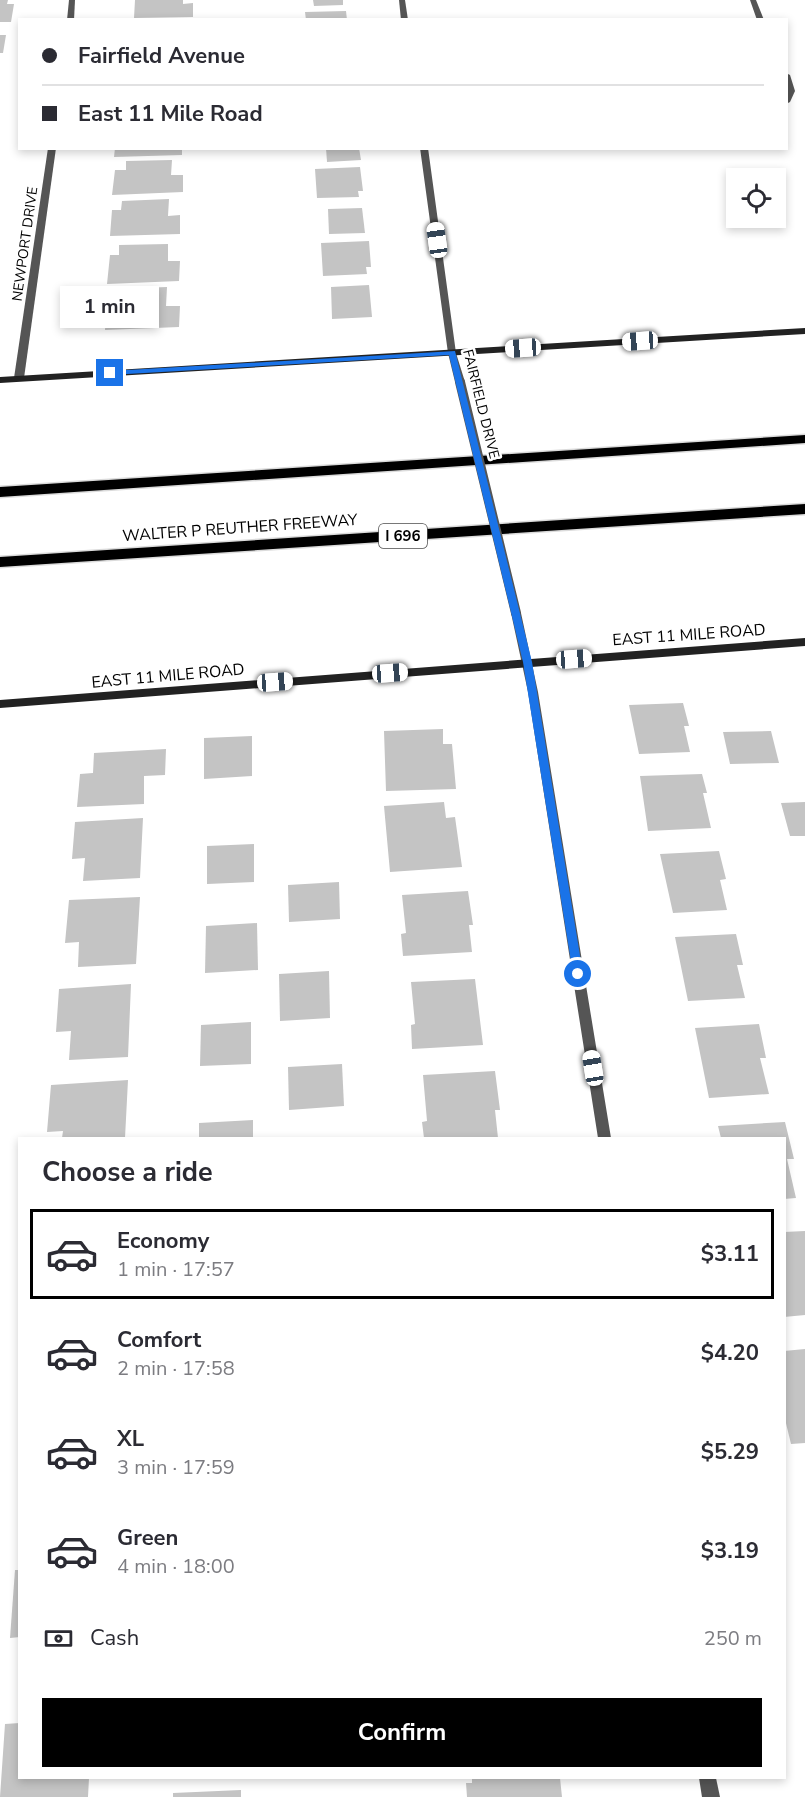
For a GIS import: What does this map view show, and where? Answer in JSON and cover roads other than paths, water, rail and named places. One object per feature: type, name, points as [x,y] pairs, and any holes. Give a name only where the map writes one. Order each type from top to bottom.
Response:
[{"type":"highway","points":[[0,492],[805,439]]},
{"type":"highway","name":"WALTER P REUTHER FREEWAY","points":[[0,562],[805,509]]},
{"type":"main road","points":[[0,380],[805,331]]},
{"type":"main road","name":"EAST 11 MILE ROAD","points":[[0,704],[805,642]]},
{"type":"street","points":[[70,18],[72,0]]},
{"type":"street","points":[[402,0],[405,18]]},
{"type":"street","points":[[753,0],[760,18]]},
{"type":"street","points":[[788,81],[791,91],[788,99]]},
{"type":"street","name":"NEWPORT DRIVE","points":[[19,378],[52,150]]},
{"type":"street","name":"FAIRFIELD DRIVE","points":[[424,150],[452,353],[528,662],[605,1137]]},
{"type":"street","points":[[708,1779],[711,1797]]}]
